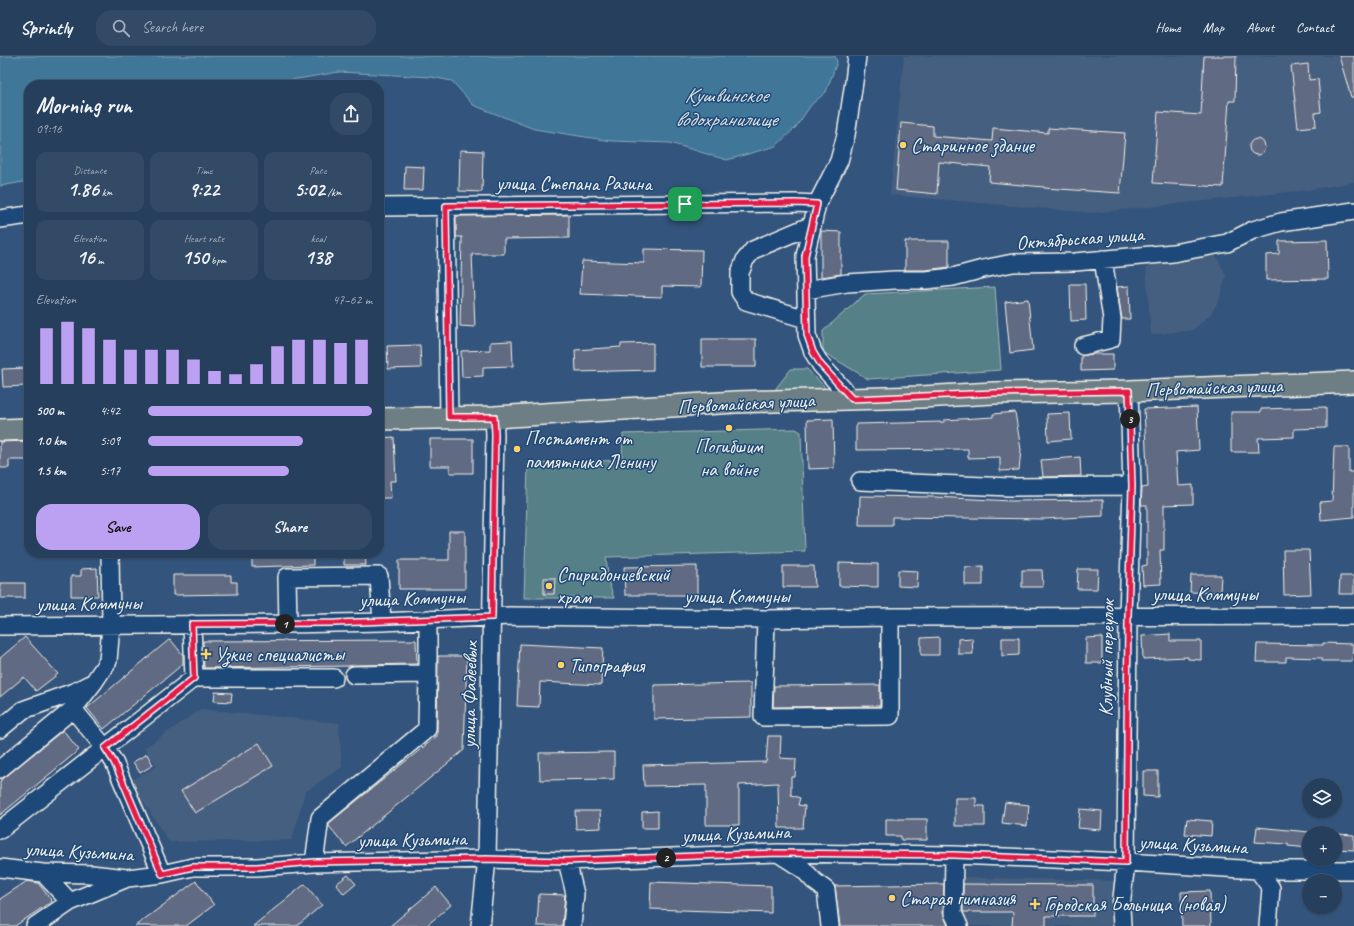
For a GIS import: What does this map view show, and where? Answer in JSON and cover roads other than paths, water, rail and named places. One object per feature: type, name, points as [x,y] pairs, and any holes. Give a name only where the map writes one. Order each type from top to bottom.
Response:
[{"type":"main road","name":"Первомайская улица","points":[[384,419],[494,417],[736,402],[994,393],[1129,391],[1354,382]]},
{"type":"main road","points":[[0,430],[24,429]]},
{"type":"street","points":[[852,399],[821,365],[813,352],[807,335],[805,256],[817,204],[839,161],[848,120],[857,56]]},
{"type":"street","name":"улица Степана Разина","points":[[384,207],[817,204]]},
{"type":"street","points":[[446,206],[449,417]]},
{"type":"street","name":"Октябрьская улица","points":[[806,290],[847,283],[926,280],[953,277],[1013,263],[1075,262],[1173,253],[1227,243],[1253,230],[1281,222],[1354,211]]},
{"type":"street","points":[[0,219],[24,216]]},
{"type":"street","points":[[806,320],[746,301],[740,292],[740,272],[745,260],[753,250],[812,225]]},
{"type":"street","points":[[1083,346],[1111,339],[1112,319],[1102,259]]},
{"type":"street","name":"Клубный переулок","points":[[1122,926],[1121,907],[1126,862],[1128,616],[1132,486],[1129,391]]},
{"type":"street","name":"улица Фадеевых","points":[[480,926],[487,859],[496,685],[492,617],[494,417]]},
{"type":"street","points":[[860,481],[1011,487],[1132,486]]},
{"type":"street","points":[[0,769],[73,709],[108,661],[111,625],[110,558]]},
{"type":"street","points":[[288,624],[287,577],[379,576],[382,622]]},
{"type":"street","name":"улица Коммуны","points":[[0,626],[288,624],[382,622],[492,617],[766,619],[890,617],[1354,616]]},
{"type":"street","points":[[766,619],[763,717],[890,716],[890,617]]},
{"type":"street","points":[[314,862],[320,818],[427,729],[428,619]]},
{"type":"street","points":[[192,624],[194,678]]},
{"type":"street","points":[[354,675],[428,674]]},
{"type":"street","points":[[0,830],[194,678],[334,678]]},
{"type":"street","points":[[0,729],[23,710],[74,692],[94,682]]},
{"type":"street","points":[[73,709],[105,748],[114,762],[162,874]]},
{"type":"street","points":[[778,853],[803,869],[814,882],[826,890],[830,926]]},
{"type":"street","name":"улица Кузьмина","points":[[0,868],[43,873],[90,874],[128,878],[162,874],[193,867],[257,867],[314,862],[487,859],[567,861],[778,853],[954,855],[1126,862],[1258,870],[1354,870]]},
{"type":"street","points":[[954,855],[956,919]]},
{"type":"street","points":[[567,861],[575,894],[572,926]]},
{"type":"street","points":[[1258,870],[1271,888],[1268,926]]},
{"type":"street","points":[[43,873],[70,902]]},
{"type":"street","points":[[35,926],[70,902],[128,878]]},
{"type":"street","points":[[1116,926],[1121,907]]},
{"type":"water","name":"Кушвинское водохранилище","points":[[0,56],[835,56],[837,62],[826,92],[811,105],[796,127],[776,146],[727,160],[670,143],[611,141],[534,129],[473,105],[452,81],[431,77],[339,72],[291,80],[24,80],[24,182],[0,186]]},
{"type":"place","name":"Старинное здание","points":[[903,145]]},
{"type":"place","name":"Погибшим на войне","points":[[729,428]]},
{"type":"place","name":"Постамент от памятника Ленину","points":[[517,449]]},
{"type":"place","name":"Спиридониевский храм","points":[[549,586]]},
{"type":"place","name":"Узкие специалисты","points":[[206,654]]},
{"type":"place","name":"Типография","points":[[561,665]]},
{"type":"place","name":"Старая гимназия","points":[[892,898]]},
{"type":"place","name":"Городская Больница (новая)","points":[[1035,904]]}]
